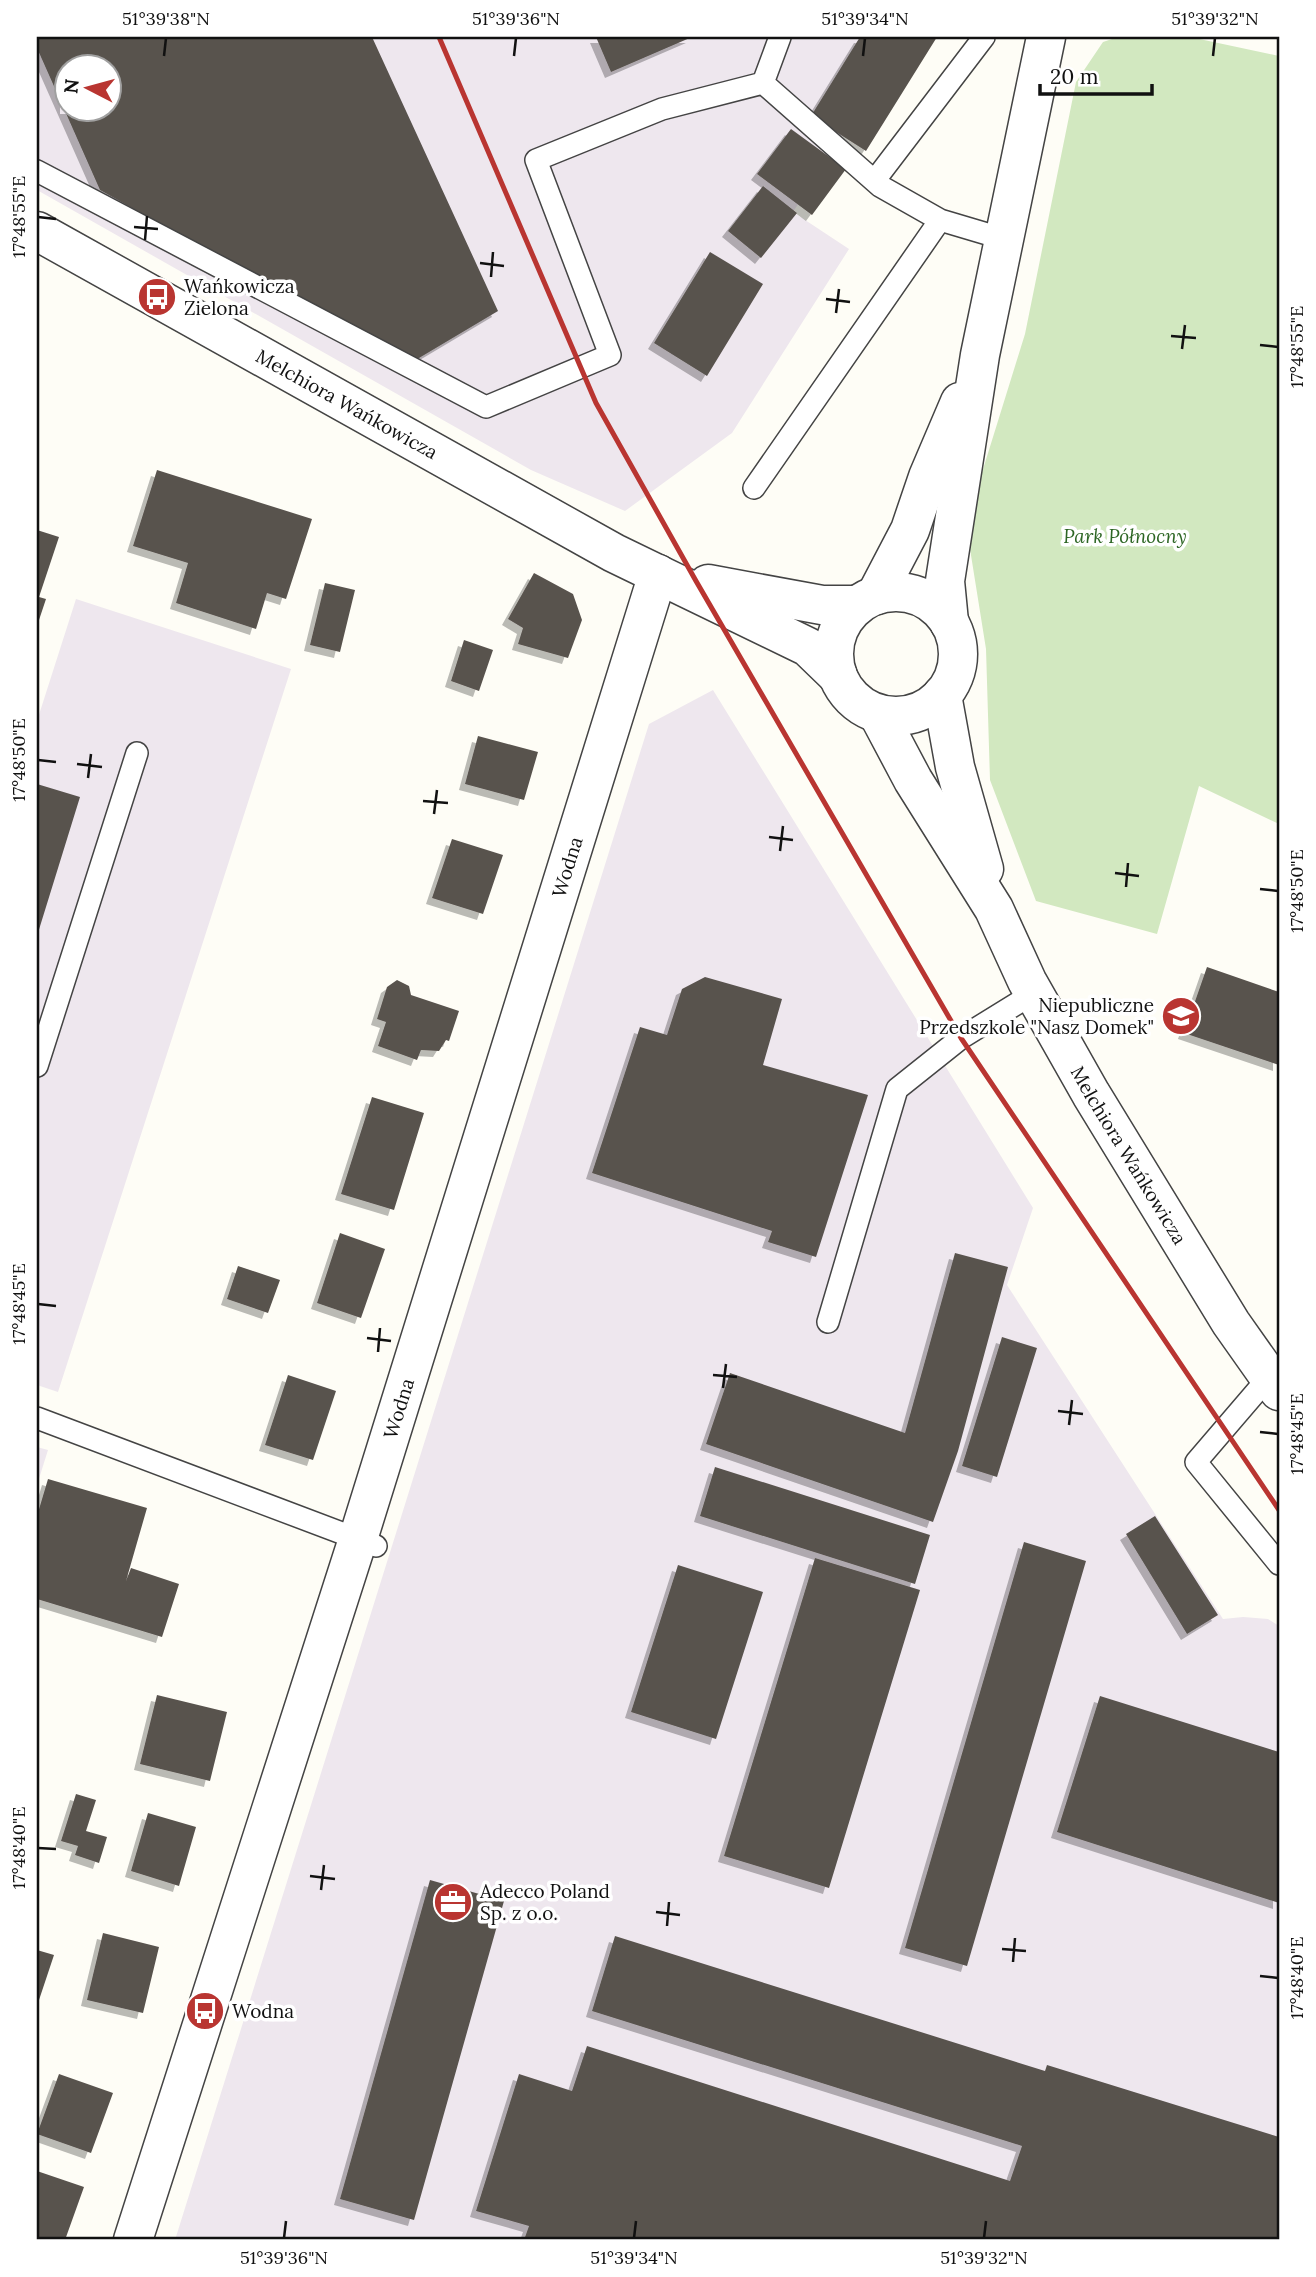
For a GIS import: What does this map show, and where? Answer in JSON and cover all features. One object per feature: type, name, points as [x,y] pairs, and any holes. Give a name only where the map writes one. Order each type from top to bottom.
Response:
[{"type":"street","points":[[980,355],[928,477],[910,530],[866,600],[844,620],[836,637],[833,657],[838,676],[847,693],[861,705],[878,713],[892,716],[919,712],[942,695],[953,679],[958,660],[956,640],[949,622],[945,581],[980,355],[1046,37]]},
{"type":"street","name":"Melchiora Wańkowicza","points":[[37,231],[614,553],[808,647],[838,676]]},
{"type":"street","name":"Melchiora Wańkowicza","points":[[658,574],[822,606],[866,600]]},
{"type":"street","name":"Wodna","points":[[133,2240],[367,1543],[658,574]]},
{"type":"street","points":[[866,600],[896,592],[917,596],[935,606],[949,622]]},
{"type":"street","name":"Melchiora Wańkowicza","points":[[942,695],[955,767],[994,908]]},
{"type":"street","name":"Melchiora Wańkowicza","points":[[878,713],[914,780],[994,908],[1034,993],[1091,1094],[1202,1276],[1275,1376]]},
{"type":"lane","points":[[763,83],[780,37]]},
{"type":"lane","points":[[875,180],[984,37]]},
{"type":"lane","points":[[37,171],[486,407],[610,355],[536,160],[663,109],[763,83]]},
{"type":"lane","points":[[763,83],[875,180],[940,220],[1004,239]]},
{"type":"lane","points":[[754,488],[940,220]]},
{"type":"lane","points":[[37,1066],[137,753]]},
{"type":"lane","points":[[828,1322],[897,1089],[961,1038],[1034,993]]},
{"type":"lane","points":[[1275,1376],[1195,1462],[1279,1564]]},
{"type":"lane","points":[[37,1418],[367,1543]]},
{"type":"shaded area","points":[[37,37],[904,37],[793,212],[849,249],[732,433],[625,511],[531,470],[37,190]]},
{"type":"shaded area","points":[[76,599],[291,669],[58,1392],[37,1385],[37,721]]},
{"type":"shaded area","points":[[713,690],[1033,1208],[1007,1285],[1223,1619],[1268,1619],[1279,1626],[1279,2240],[175,2240],[649,724]]},
{"type":"shaded area","points":[[37,1447],[48,1450],[37,1485]]},
{"type":"green space","name":"Park Północny","points":[[1118,37],[1190,37],[1279,56],[1279,824],[1199,786],[1157,934],[1036,901],[990,780],[986,649],[966,524],[1025,334],[1076,82],[1103,42]]},
{"type":"building","points":[[37,37],[372,37],[498,311],[409,364],[100,190],[70,122],[122,122],[122,52],[52,52],[52,82],[37,48]]},
{"type":"building","points":[[596,37],[692,37],[611,72]]},
{"type":"building","points":[[860,37],[937,37],[866,151],[811,116]]},
{"type":"building","points":[[791,129],[846,169],[812,215],[757,174]]},
{"type":"building","points":[[763,186],[797,213],[761,258],[728,231]]},
{"type":"building","points":[[710,252],[763,284],[707,376],[654,343]]},
{"type":"building","points":[[157,470],[312,519],[286,599],[267,593],[256,629],[176,603],[188,563],[133,546]]},
{"type":"building","points":[[37,530],[59,537],[39,597],[46,599],[39,620],[37,619]]},
{"type":"building","points":[[534,573],[573,594],[582,620],[568,658],[518,644],[523,628],[508,619]]},
{"type":"building","points":[[325,583],[355,590],[340,652],[310,645]]},
{"type":"building","points":[[464,640],[493,650],[479,691],[451,681]]},
{"type":"building","points":[[478,736],[538,752],[524,800],[465,784]]},
{"type":"building","points":[[37,784],[80,797],[37,936]]},
{"type":"building","points":[[452,839],[503,855],[483,914],[432,898]]},
{"type":"building","points":[[1207,967],[1279,992],[1279,1065],[1184,1033]]},
{"type":"building","points":[[705,977],[782,999],[763,1065],[868,1095],[816,1257],[768,1242],[772,1231],[592,1173],[640,1027],[667,1035],[682,989]]},
{"type":"building","points":[[397,980],[409,986],[411,995],[459,1011],[449,1041],[446,1040],[439,1051],[421,1050],[417,1060],[378,1046],[386,1022],[377,1019],[387,987]]},
{"type":"building","points":[[372,1097],[424,1113],[394,1210],[341,1194]]},
{"type":"building","points":[[340,1233],[385,1249],[361,1318],[317,1303]]},
{"type":"building","points":[[955,1253],[1008,1267],[958,1451],[933,1522],[706,1444],[730,1373],[905,1433]]},
{"type":"building","points":[[238,1266],[280,1280],[268,1313],[227,1299]]},
{"type":"building","points":[[1002,1337],[1037,1348],[997,1477],[962,1466]]},
{"type":"building","points":[[288,1375],[336,1391],[313,1460],[265,1445]]},
{"type":"building","points":[[715,1467],[930,1535],[915,1584],[700,1516]]},
{"type":"building","points":[[48,1479],[147,1508],[126,1581],[131,1568],[179,1584],[162,1637],[37,1599],[37,1516]]},
{"type":"building","points":[[1155,1516],[1218,1615],[1187,1634],[1126,1534]]},
{"type":"building","points":[[1024,1542],[1086,1561],[967,1966],[905,1948]]},
{"type":"building","points":[[815,1558],[920,1590],[829,1888],[724,1856]]},
{"type":"building","points":[[678,1565],[763,1592],[716,1739],[631,1712]]},
{"type":"building","points":[[157,1695],[227,1712],[210,1781],[140,1764]]},
{"type":"building","points":[[1100,1696],[1279,1752],[1279,1903],[1057,1832]]},
{"type":"building","points":[[76,1794],[96,1800],[86,1831],[107,1837],[99,1863],[75,1855],[78,1846],[61,1841]]},
{"type":"building","points":[[148,1813],[196,1827],[179,1886],[131,1871]]},
{"type":"building","points":[[430,1880],[504,1901],[414,2220],[340,2199]]},
{"type":"building","points":[[103,1933],[159,1947],[143,2013],[87,2000]]},
{"type":"building","points":[[615,1936],[1045,2071],[1047,2065],[1279,2137],[1279,2240],[524,2240],[529,2226],[476,2211],[519,2074],[572,2091],[587,2046],[1010,2181],[1022,2146],[592,2011]]},
{"type":"building","points":[[37,1950],[54,1955],[37,2006]]},
{"type":"building","points":[[59,2074],[113,2093],[91,2153],[37,2134]]},
{"type":"building","points":[[37,2171],[84,2187],[65,2240],[37,2240]]},
{"type":"railway","points":[[439,37],[596,403],[696,581],[961,1038],[1279,1510]]},
{"type":"place","name":"Wańkowicza Zielona","points":[[157,297]]},
{"type":"place","name":"Niepubliczne Przedszkole \"Nasz Domek\"","points":[[1181,1016]]},
{"type":"place","name":"Adecco Poland Sp. z o.o.","points":[[453,1902]]},
{"type":"place","name":"Wodna","points":[[205,2011]]}]
